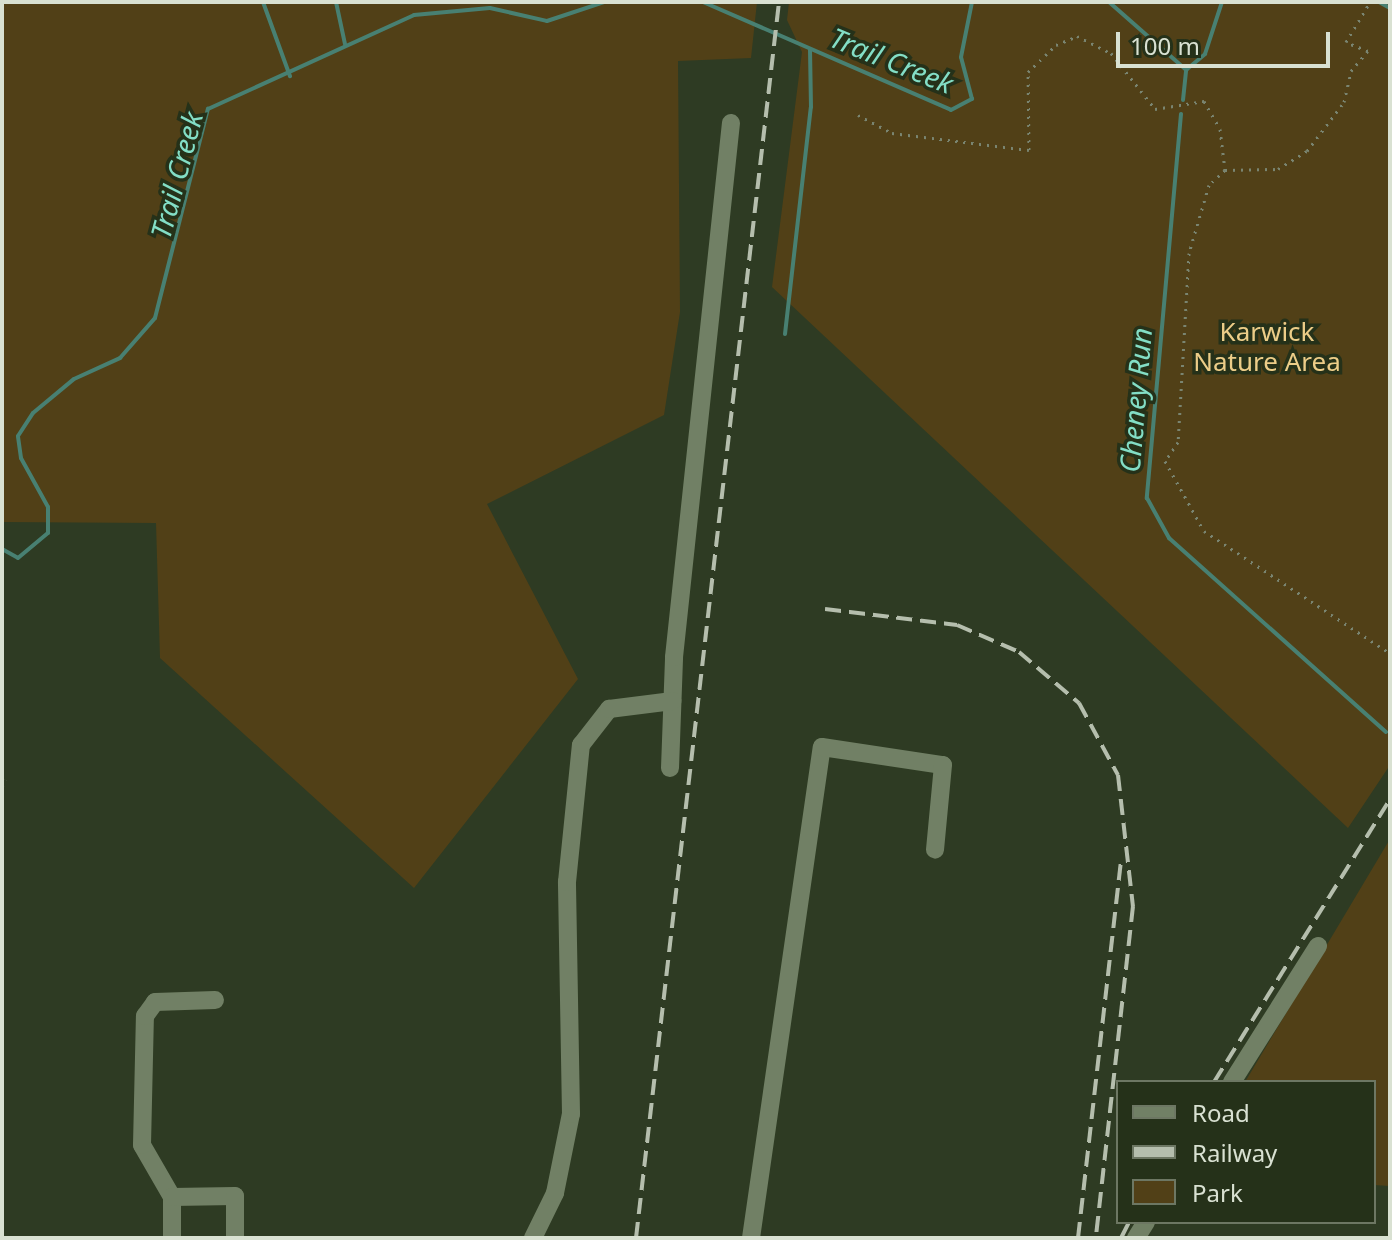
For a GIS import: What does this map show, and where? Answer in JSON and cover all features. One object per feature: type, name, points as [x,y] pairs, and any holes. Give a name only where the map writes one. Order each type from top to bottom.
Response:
[{"type":"lane","points":[[670,768],[672,701],[731,123]]},
{"type":"lane","points":[[533,1238],[555,1193],[571,1114],[567,882],[581,745],[609,709],[672,701]]},
{"type":"lane","points":[[751,1238],[822,747],[943,765],[935,850]]},
{"type":"lane","points":[[1233,1080],[1318,946]]},
{"type":"lane","points":[[172,1238],[172,1197],[142,1145],[145,1016],[155,1002],[215,1000]]},
{"type":"lane","points":[[172,1197],[235,1196],[235,1238]]},
{"type":"path","points":[[1370,2],[1346,42],[1368,51],[1351,71],[1344,102],[1307,151],[1278,169],[1225,170],[1209,185],[1189,253],[1178,442],[1165,461],[1204,531],[1390,653]]},
{"type":"path","points":[[858,115],[892,133],[1029,150],[1028,72],[1056,45],[1077,36],[1111,53],[1155,109],[1204,101],[1220,129],[1225,170]]},
{"type":"path","points":[[2,787],[5,780]]},
{"type":"green space","points":[[2,2],[757,2],[751,58],[678,61],[680,312],[664,415],[487,504],[578,679],[414,888],[160,658],[156,523],[2,522]]},
{"type":"green space","name":"Karwick Nature Area","points":[[789,2],[1390,2],[1390,765],[1348,828],[772,287],[802,52],[787,20]]},
{"type":"green space","points":[[1390,839],[1390,1186],[1376,1185],[1376,1080],[1246,1080]]},
{"type":"waterway","points":[[263,2],[290,76]]},
{"type":"waterway","points":[[336,2],[345,44]]},
{"type":"waterway","name":"Trail Creek","points":[[2,549],[18,558],[48,533],[48,507],[21,458],[18,436],[33,413],[74,379],[120,358],[155,318],[208,109],[414,15],[490,8],[547,21],[604,2]]},
{"type":"waterway","name":"Trail Creek","points":[[703,2],[951,110],[972,99],[961,57],[972,2]]},
{"type":"waterway","name":"Trail Creek","points":[[1109,2],[1186,70],[1205,54],[1222,2]]},
{"type":"waterway","name":"Trail Creek","points":[[1379,2],[1390,8]]},
{"type":"waterway","points":[[785,334],[811,107],[810,50]]},
{"type":"waterway","name":"Cheney Run","points":[[1183,100],[1186,71]]},
{"type":"waterway","name":"Cheney Run","points":[[1181,114],[1147,498],[1169,538],[1386,732]]},
{"type":"railway","points":[[636,1238],[779,2]]},
{"type":"railway","points":[[825,609],[957,625],[1019,652],[1079,703],[1118,775],[1133,906],[1096,1238]]},
{"type":"railway","points":[[1215,1080],[1390,799]]},
{"type":"railway","points":[[1078,1238],[1121,860]]},
{"type":"railway","points":[[1121,1238],[1128,1224]]}]
